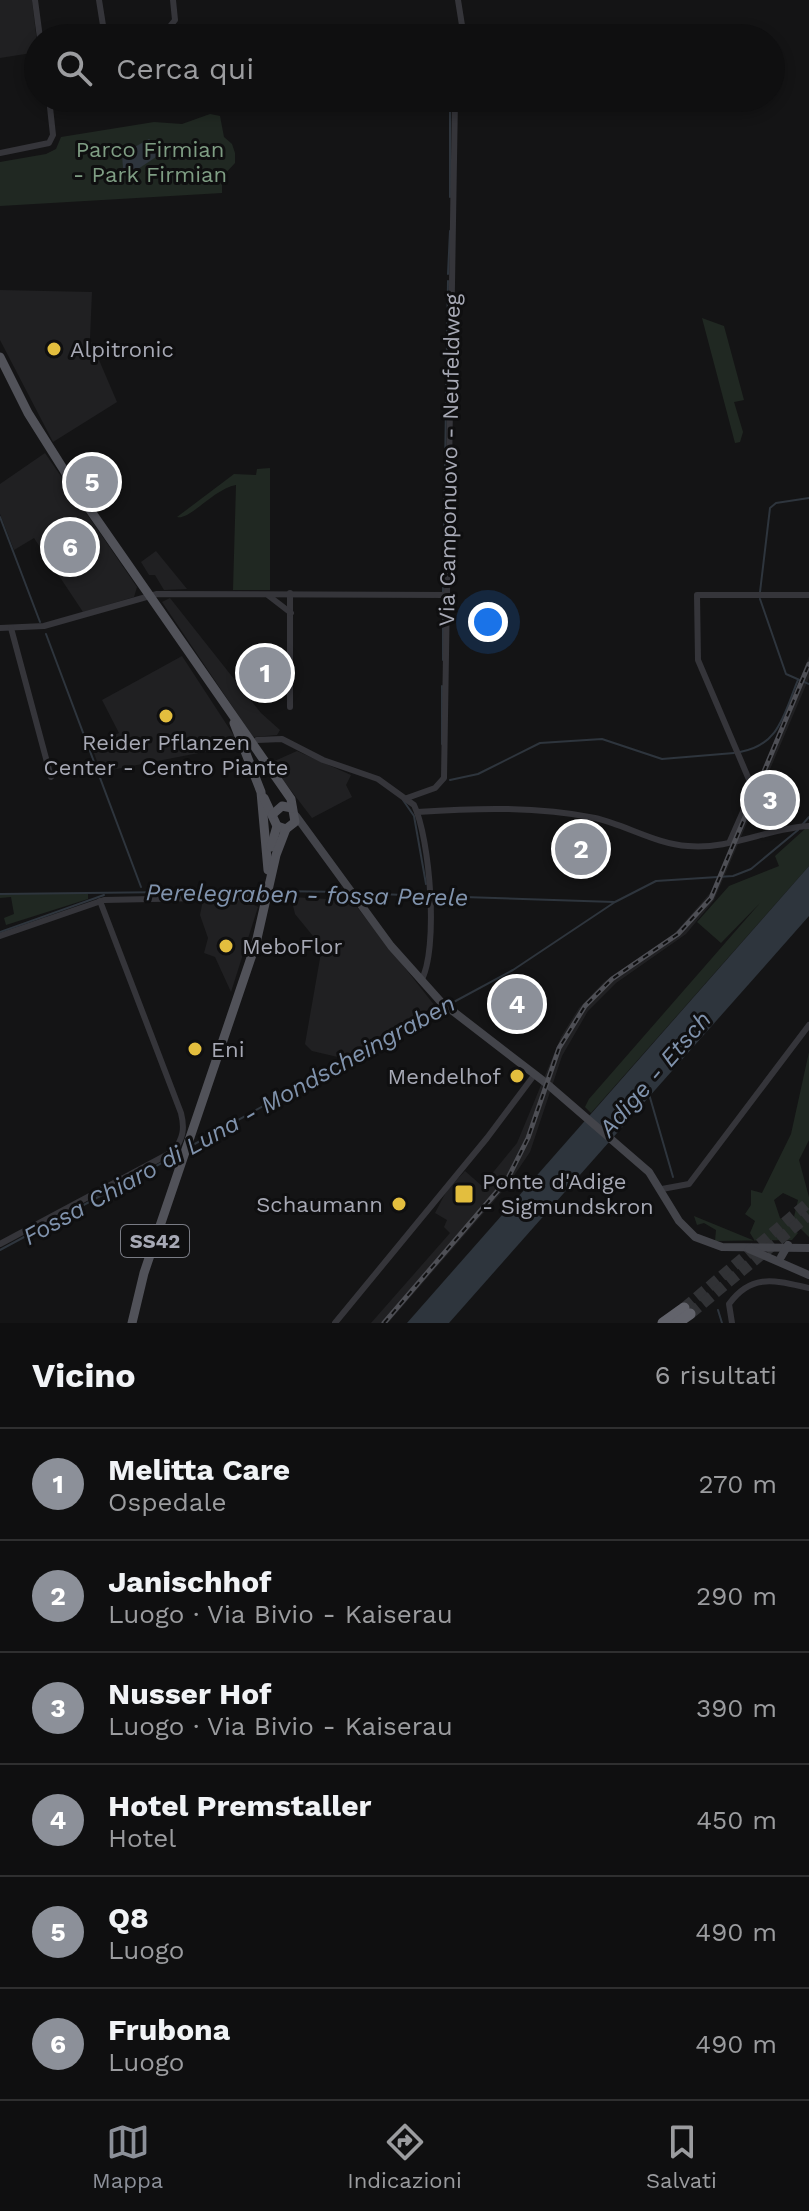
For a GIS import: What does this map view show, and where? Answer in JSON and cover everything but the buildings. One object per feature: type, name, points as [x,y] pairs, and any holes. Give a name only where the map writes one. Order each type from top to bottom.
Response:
[{"type":"highway","points":[[663,1323],[687,1311],[677,1323]]},
{"type":"main road","name":"SS42","points":[[0,357],[28,413],[232,718],[291,799],[294,812],[284,827],[256,943],[144,1273],[132,1323]]},
{"type":"main road","name":"SS42","points":[[232,718],[261,792],[284,827]]},
{"type":"main road","name":"SS42","points":[[261,792],[268,887]]},
{"type":"main road","points":[[273,814],[282,806],[294,812],[317,839],[391,946],[421,981],[449,1010],[535,1074],[617,1145],[662,1189],[679,1221],[695,1237],[722,1247],[788,1245],[809,1248]]},
{"type":"main road","points":[[284,827],[317,839]]},
{"type":"main road","points":[[777,1258],[788,1245]]},
{"type":"main road","points":[[774,1246],[777,1258]]},
{"type":"main road","points":[[745,1247],[777,1258],[787,1268],[809,1275]]},
{"type":"street","points":[[35,0],[38,24]]},
{"type":"street","points":[[99,0],[103,24]]},
{"type":"street","points":[[172,24],[175,20],[173,0]]},
{"type":"street","points":[[458,0],[462,24]]},
{"type":"street","points":[[0,153],[49,143],[53,135],[51,112]]},
{"type":"street","name":"Via Camponuovo - Neufeldweg","points":[[407,798],[435,788],[444,778],[444,595],[455,112]]},
{"type":"street","points":[[290,593],[290,707]]},
{"type":"street","points":[[0,628],[44,626],[150,596],[290,593],[444,595]]},
{"type":"street","points":[[268,595],[291,613]]},
{"type":"street","points":[[730,841],[753,789],[698,660],[697,595],[809,595]]},
{"type":"street","points":[[11,628],[51,777]]},
{"type":"street","points":[[257,740],[282,739],[323,760],[378,779],[407,798],[417,812],[431,897],[421,981]]},
{"type":"street","points":[[417,812],[528,809],[596,819],[680,845],[730,841],[808,826]]},
{"type":"street","points":[[0,936],[100,901],[246,897],[268,887]]},
{"type":"street","points":[[0,1244],[174,1151],[181,1141],[184,1126],[181,1113],[100,901]]},
{"type":"street","points":[[662,1189],[689,1184],[809,1025]]},
{"type":"street","points":[[335,1323],[487,1138],[535,1074]]},
{"type":"street","points":[[732,1323],[729,1304],[761,1280],[776,1279],[809,1288]]},
{"type":"shaded area","points":[[0,0],[32,0],[35,24],[24,24],[24,54],[0,58]]},
{"type":"shaded area","name":"Alpitronic","points":[[0,290],[92,292],[90,339],[117,402],[53,442],[0,340]]},
{"type":"shaded area","points":[[45,453],[137,587],[134,597],[83,612],[34,538],[14,550],[0,514],[0,484]]},
{"type":"shaded area","points":[[156,551],[187,589],[164,590],[155,575],[149,575],[141,562]]},
{"type":"shaded area","points":[[170,598],[261,713],[280,730],[277,735],[253,737],[162,602]]},
{"type":"shaded area","name":"Reider Pflanzen Center - Centro Piante","points":[[182,656],[240,745],[101,772],[91,745],[119,733],[102,700]]},
{"type":"shaded area","points":[[809,656],[809,678],[714,900],[686,934],[616,983],[588,1011],[562,1056],[530,1152],[507,1186],[388,1323],[371,1323],[450,1233],[444,1227],[447,1220],[435,1213],[447,1190],[465,1171],[482,1186],[517,1143],[561,1037],[579,1008],[604,982],[673,935],[711,892],[727,862]]},
{"type":"shaded area","points":[[297,751],[351,775],[346,785],[352,797],[312,818],[270,763]]},
{"type":"shaded area","points":[[291,897],[346,900],[357,907],[435,1006],[342,1058],[312,1051],[305,1044],[322,947],[295,914]]},
{"type":"shaded area","name":"MeboFlor","points":[[203,900],[244,900],[258,907],[231,992],[215,957],[204,953],[208,938],[200,915]]},
{"type":"green space","name":"Parco Firmian - Park Firmian","points":[[210,114],[220,116],[224,137],[232,144],[235,153],[235,163],[222,177],[222,193],[0,206],[0,162],[46,154],[56,149],[61,137],[154,122],[182,124]]},
{"type":"green space","points":[[702,318],[724,326],[744,400],[734,402],[743,432],[740,442],[735,443]]},
{"type":"green space","points":[[270,468],[270,590],[233,590],[236,485],[228,487],[188,514],[177,517],[234,474],[256,475],[257,469]]},
{"type":"green space","points":[[809,828],[809,866],[591,1113],[585,1107],[589,1099],[760,903],[721,943],[697,922],[729,886],[779,866],[775,856]]},
{"type":"green space","points":[[0,894],[88,894],[88,899],[6,925],[4,918],[14,914],[11,897],[0,898]]},
{"type":"green space","points":[[809,1052],[809,1140],[799,1160],[809,1197],[809,1237],[793,1221],[798,1200],[783,1193],[774,1200],[780,1218],[798,1233],[792,1240],[755,1240],[750,1233],[755,1221],[745,1214],[751,1205],[751,1190],[762,1193],[791,1134]]},
{"type":"green space","points":[[694,1216],[754,1240],[715,1241],[716,1230],[704,1223],[697,1225]]},
{"type":"water","points":[[149,139],[159,148],[159,155],[135,171],[123,168],[122,154]]},
{"type":"water","name":"Adige - Etsch","points":[[809,866],[809,916],[449,1323],[407,1323]]},
{"type":"waterway","points":[[450,112],[450,197]]},
{"type":"waterway","points":[[448,274],[450,231]]},
{"type":"waterway","points":[[443,592],[448,281]]},
{"type":"waterway","points":[[760,592],[770,508],[776,503],[809,498]]},
{"type":"waterway","points":[[0,517],[40,622]]},
{"type":"waterway","points":[[443,598],[443,660]]},
{"type":"waterway","points":[[760,599],[786,674],[809,684]]},
{"type":"waterway","points":[[46,634],[141,887]]},
{"type":"waterway","points":[[740,752],[753,748],[772,735],[779,726],[798,680]]},
{"type":"waterway","points":[[442,686],[442,744]]},
{"type":"waterway","points":[[450,780],[478,774],[540,743],[602,739],[662,759],[734,753]]},
{"type":"waterway","points":[[403,800],[414,816],[426,884]]},
{"type":"waterway","name":"Fossa Chiaro di Luna - Mondscheingraben","points":[[802,825],[809,817]]},
{"type":"waterway","name":"Fossa Chiaro di Luna - Mondscheingraben","points":[[450,1004],[513,970],[615,902],[656,881],[733,876],[751,869],[798,830]]},
{"type":"waterway","name":"Perelegraben - fossa Perele","points":[[0,894],[263,891]]},
{"type":"waterway","name":"Perelegraben - fossa Perele","points":[[273,891],[347,892]]},
{"type":"waterway","name":"Perelegraben - fossa Perele","points":[[357,893],[427,896]]},
{"type":"waterway","points":[[0,932],[104,895]]},
{"type":"waterway","name":"Perelegraben - fossa Perele","points":[[433,896],[614,902]]},
{"type":"waterway","name":"Fossa Chiaro di Luna - Mondscheingraben","points":[[191,1146],[441,1008]]},
{"type":"waterway","name":"Adige - Etsch","points":[[649,1094],[673,1177]]},
{"type":"waterway","name":"Fossa Chiaro di Luna - Mondscheingraben","points":[[0,1250],[182,1152]]},
{"type":"waterway","points":[[718,1310],[722,1323]]},
{"type":"tunnel","points":[[684,1308],[809,1202]]},
{"type":"tunnel","points":[[690,1314],[809,1215]]},
{"type":"railway","points":[[384,1323],[507,1180],[528,1138],[559,1048],[585,1006],[612,979],[678,934],[711,898],[809,664]]},
{"type":"place","name":"Alpitronic","points":[[54,349]]},
{"type":"place","name":"Q8","points":[[92,482]]},
{"type":"place","name":"Frubona","points":[[70,547]]},
{"type":"place","name":"Melitta Care","points":[[265,673]]},
{"type":"place","name":"Reider Pflanzen Center - Centro Piante","points":[[166,716]]},
{"type":"place","name":"Nusser Hof","points":[[770,800]]},
{"type":"place","name":"Janischhof","points":[[581,849]]},
{"type":"place","name":"MeboFlor","points":[[226,946]]},
{"type":"place","name":"Hotel Premstaller","points":[[517,1004]]},
{"type":"place","name":"Eni","points":[[195,1049]]},
{"type":"place","name":"Mendelhof","points":[[517,1076]]},
{"type":"place","name":"Ponte d'Adige - Sigmundskron","points":[[464,1194]]},
{"type":"place","name":"Schaumann","points":[[399,1204]]}]
